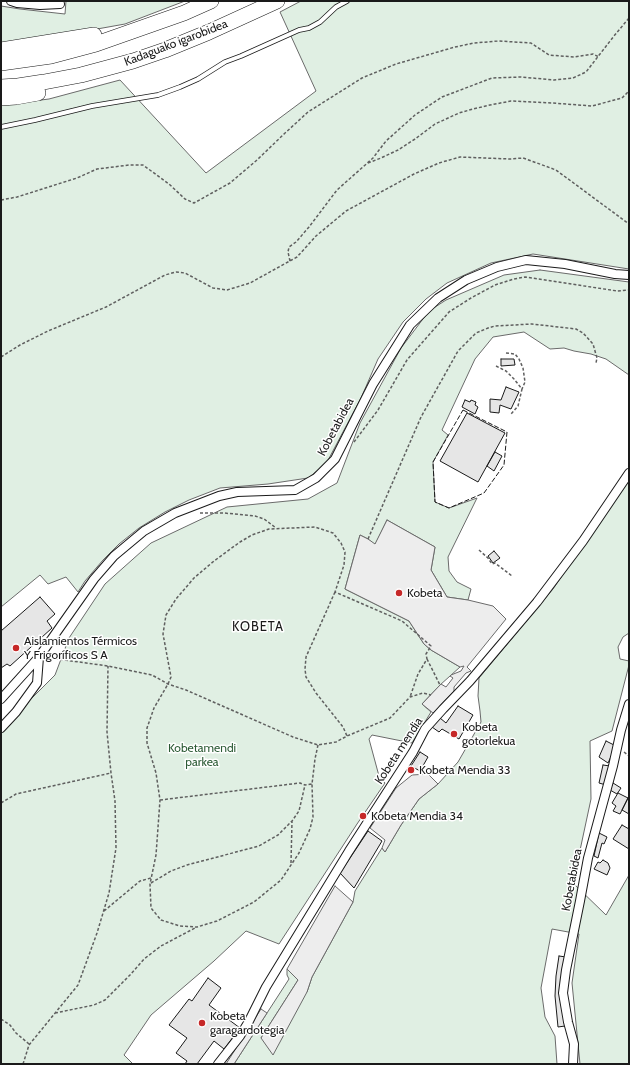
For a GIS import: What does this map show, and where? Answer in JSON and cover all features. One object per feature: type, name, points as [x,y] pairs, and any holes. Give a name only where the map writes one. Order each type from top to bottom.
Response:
[{"type":"highway","points":[[1,63],[51,56],[96,44],[184,13],[211,1]]},
{"type":"highway","name":"Kadaguako igarobidea","points":[[1,87],[18,86],[81,75],[133,61],[165,50],[277,1]]},
{"type":"highway","points":[[1,50],[102,34],[127,34]]},
{"type":"highway","points":[[1,98],[45,92],[81,83],[108,68]]},
{"type":"street","points":[[11,1],[40,5],[60,4]]},
{"type":"street","name":"Kobetabidea","points":[[1,699],[39,657],[94,579],[114,556],[144,531],[175,513],[219,496],[237,492],[295,490],[316,478],[325,470],[335,459],[373,384],[410,325],[438,298],[466,280],[497,267],[526,260],[565,264],[629,276]]},
{"type":"street","name":"Kobeta mendia","points":[[218,1064],[240,1036],[266,987],[426,729],[443,709],[470,682],[537,602],[582,541],[629,473]]},
{"type":"street","points":[[1,728],[16,712],[37,683],[39,657]]},
{"type":"street","name":"Kobetabidea","points":[[573,1064],[574,1044],[568,1022],[564,993],[566,970],[588,858],[629,704]]},
{"type":"lane","points":[[1,127],[92,106],[158,95],[180,87],[198,79],[225,62],[299,30],[309,28],[320,22],[336,7],[347,1]]},
{"type":"path","points":[[290,261],[288,252],[289,247],[296,242],[309,227],[337,190],[367,164],[386,141],[415,115],[442,97],[492,78],[521,77],[554,80],[574,78],[586,72],[629,18]]},
{"type":"path","points":[[1,200],[18,197],[77,178],[97,169],[129,165],[143,165],[169,184],[186,199],[194,203],[230,183],[308,112],[362,78],[396,64],[455,47],[474,43],[499,41],[531,43],[549,54],[574,57],[593,54],[599,57]]},
{"type":"path","points":[[367,164],[398,150],[435,124],[459,113],[473,109],[511,101],[592,106],[622,98],[629,91]]},
{"type":"path","points":[[1,357],[20,345],[48,331],[106,307],[165,275],[176,272],[185,273],[213,288],[227,290],[250,283],[297,257],[316,236],[346,211],[414,174],[439,163],[460,157],[510,159],[523,158],[537,162],[556,170],[629,224]]},
{"type":"path","points":[[343,443],[352,444],[357,438],[378,410],[407,360],[449,312],[495,285],[525,276],[617,291],[629,290]]},
{"type":"path","points":[[368,539],[421,417],[458,352],[476,333],[495,326],[532,324],[576,329],[583,333],[593,344],[597,358],[596,364]]},
{"type":"path","points":[[506,353],[515,354],[519,359],[523,368],[525,382],[518,406],[511,414]]},
{"type":"path","points":[[496,366],[506,371],[522,389]]},
{"type":"path","points":[[196,513],[224,513],[255,516],[264,519],[276,528]]},
{"type":"path","points":[[197,927],[180,926],[161,920],[151,908],[150,884],[156,855],[160,800],[156,773],[147,742],[147,728],[154,708],[171,677],[163,634],[166,615],[176,599],[194,578],[214,560],[252,535],[276,528],[315,527],[333,533],[341,543],[345,552],[344,565],[335,592],[306,657],[305,669],[306,678],[309,683],[343,727],[347,736]]},
{"type":"path","points":[[479,550],[492,564],[495,563],[512,576]]},
{"type":"path","points":[[335,592],[402,621],[430,646],[426,654],[427,658],[440,685]]},
{"type":"path","points":[[39,657],[108,666],[152,675],[168,684],[186,690],[293,737],[318,745],[336,742],[390,718],[410,697],[418,674],[427,658]]},
{"type":"path","points":[[23,1064],[29,1045],[78,985],[97,933],[109,893],[116,848],[115,801],[110,773],[107,732],[108,666]]},
{"type":"path","points":[[410,697],[423,693],[430,695]]},
{"type":"path","points":[[54,1013],[94,1005],[105,1000],[144,959],[161,946],[197,927],[217,921],[254,902],[281,880],[299,853],[310,829],[313,817],[312,784],[318,745]]},
{"type":"path","points":[[1,803],[16,794],[110,773]]},
{"type":"path","points":[[160,800],[300,783],[305,785],[312,784]]},
{"type":"path","points":[[150,884],[187,865],[259,846],[278,835],[292,821],[299,811],[305,785]]},
{"type":"path","points":[[291,865],[292,821]]},
{"type":"path","points":[[103,912],[140,881],[151,878]]},
{"type":"path","points":[[1,1019],[10,1025],[29,1045]]},
{"type":"green space","points":[[66,1],[185,1],[125,24],[58,36],[1,43],[1,6],[65,14]]},
{"type":"green space","points":[[301,1],[629,1],[629,269],[533,254],[491,263],[447,283],[426,299],[403,322],[378,359],[361,398],[326,464],[308,478],[268,484],[220,488],[189,500],[165,512],[139,528],[119,544],[85,581],[78,592],[66,577],[48,584],[40,575],[1,607],[1,105],[49,99],[120,80],[206,173],[316,91],[280,12]]},
{"type":"green space","name":"Kobetamendi parkea","points":[[540,270],[629,282],[629,375],[606,359],[564,348],[550,349],[524,332],[493,337],[475,359],[442,430],[448,435],[433,462],[435,502],[449,508],[477,498],[448,557],[449,571],[457,582],[471,589],[468,600],[447,597],[431,570],[435,547],[387,520],[375,545],[360,535],[345,589],[409,621],[424,644],[431,650],[460,667],[422,704],[431,712],[412,743],[372,735],[369,739],[379,776],[385,783],[279,944],[246,931],[214,961],[151,1015],[124,1055],[133,1064],[1,1064],[1,729],[55,675],[69,638],[105,584],[151,543],[227,507],[308,499],[337,483],[360,423],[401,348],[429,311],[446,300],[504,275]]},
{"type":"green space","points":[[629,478],[629,633],[623,637],[618,647],[620,659],[629,661],[629,665],[612,731],[590,741],[591,799],[573,883],[606,915],[629,875],[629,1064],[580,1064],[572,983],[579,934],[552,929],[541,988],[545,1017],[555,1036],[557,1064],[234,1064],[289,979],[287,969],[298,980],[261,1038],[307,992],[312,977],[353,902],[355,891],[382,848],[385,852],[419,799],[438,784],[458,762],[481,722],[478,696],[479,678],[553,589]]},
{"type":"shaded area","name":"Kobeta","points":[[387,520],[435,547],[431,570],[447,597],[493,606],[506,619],[467,667],[471,671],[466,673],[454,687],[454,691],[433,713],[422,704],[441,684],[446,687],[453,678],[450,676],[461,671],[464,666],[460,667],[431,650],[424,644],[409,621],[345,589],[360,535],[375,544]]},
{"type":"shaded area","points":[[428,774],[438,784],[419,799],[385,852],[382,848],[385,840],[370,828],[396,788],[412,775]]},
{"type":"shaded area","points":[[335,886],[353,902],[312,977],[307,992],[273,1055],[261,1038],[298,980],[287,969]]},
{"type":"shaded area","points":[[261,1009],[267,1013],[234,1064],[226,1064]]},
{"type":"building","points":[[501,359],[514,359],[515,365],[501,366]]},
{"type":"building","points":[[506,387],[519,392],[511,409],[500,405],[499,413],[490,412],[490,399],[501,400]]},
{"type":"building","points":[[465,400],[476,402],[475,405],[478,407],[475,414],[462,407]]},
{"type":"building","points":[[467,413],[505,433],[478,482],[440,461]]},
{"type":"building","points":[[495,452],[502,456],[494,471],[487,466]]},
{"type":"building","points":[[494,551],[500,558],[493,563],[488,556]]},
{"type":"building","name":"Aislamientos Térmicos Y Frigoríficos S A","points":[[40,597],[55,614],[47,621],[52,628],[10,666],[7,664],[1,668],[1,631]]},
{"type":"building","points":[[458,706],[473,715],[459,739],[442,729],[439,732],[432,727],[440,718],[446,723]]},
{"type":"building","points":[[606,741],[616,746],[608,763],[599,757]]},
{"type":"building","points":[[420,752],[428,757],[420,771],[411,766]]},
{"type":"building","points":[[603,765],[610,766],[606,785],[599,783]]},
{"type":"building","points":[[613,783],[621,788],[617,794],[610,790]]},
{"type":"building","points":[[618,793],[628,798],[620,814],[613,811],[616,806],[612,803]]},
{"type":"building","points":[[628,798],[629,799],[629,814],[622,810]]},
{"type":"building","points":[[622,825],[629,829],[629,849],[613,839]]},
{"type":"building","points":[[368,831],[382,841],[354,888],[340,873]]},
{"type":"building","points":[[599,833],[607,837],[604,844],[602,843],[598,858],[594,856]]},
{"type":"building","points":[[603,860],[608,863],[610,868],[607,875],[594,869],[598,862],[600,863]]},
{"type":"building","points":[[559,956],[566,957],[565,1026],[558,1027],[555,996]]},
{"type":"building","points":[[208,978],[221,988],[209,1005],[240,1028],[224,1049],[214,1041],[197,1064],[185,1064],[187,1061],[176,1053],[187,1038],[169,1025],[189,999],[192,1001]]},
{"type":"fence","points":[[463,410],[507,432],[504,465],[484,493],[449,508],[435,502],[433,462],[463,410]]},
{"type":"place","name":"Kobeta","points":[[399,593]]},
{"type":"place","name":"Aislamientos Térmicos Y Frigoríficos S A","points":[[16,648]]},
{"type":"place","name":"Kobeta gotorlekua","points":[[454,734]]},
{"type":"place","name":"Kobeta Mendia 33","points":[[411,770]]},
{"type":"place","name":"Kobeta Mendia 34","points":[[363,816]]},
{"type":"place","name":"Kobeta garagardotegia","points":[[202,1023]]},
{"type":"district","name":"KOBETA","points":[[258,627]]}]
